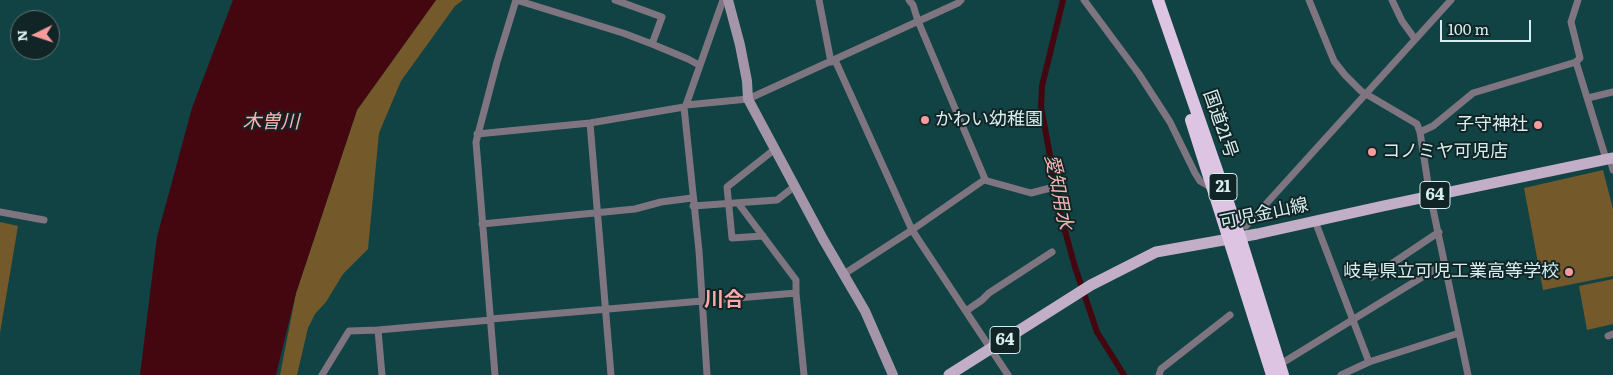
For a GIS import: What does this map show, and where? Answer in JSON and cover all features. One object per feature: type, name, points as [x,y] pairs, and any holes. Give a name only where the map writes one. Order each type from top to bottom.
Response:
[{"type":"highway","name":"国道21号","points":[[1149,0],[1213,188],[1238,234]]},
{"type":"highway","name":"国道21号","points":[[1158,0],[1238,234],[1278,372]]},
{"type":"main road","name":"可児金山線","points":[[949,375],[1091,285],[1156,252],[1238,234],[1315,221],[1610,158]]},
{"type":"street","points":[[495,375],[476,142],[516,0],[549,11],[552,10],[652,44],[688,59],[699,66]]},
{"type":"street","points":[[615,0],[662,17],[652,44]]},
{"type":"street","points":[[707,375],[685,106],[723,0]]},
{"type":"street","points":[[728,0],[740,45],[747,81],[748,98],[823,239],[865,311],[893,375]]},
{"type":"street","points":[[819,0],[833,61],[912,230],[1008,375]]},
{"type":"street","points":[[909,0],[913,5],[984,180]]},
{"type":"street","points":[[477,134],[590,123],[685,106],[748,98],[833,61],[961,0]]},
{"type":"street","points":[[1084,0],[1139,74],[1170,122],[1200,181],[1213,188]]},
{"type":"street","points":[[1309,0],[1334,62],[1345,75],[1366,94],[1417,124],[1420,132],[1430,196],[1468,375]]},
{"type":"street","points":[[1392,0],[1402,21],[1415,39]]},
{"type":"street","points":[[1238,234],[1451,0]]},
{"type":"street","points":[[1420,132],[1433,126],[1473,93],[1576,62],[1580,58],[1571,22],[1578,0]]},
{"type":"street","points":[[1576,62],[1613,170]]},
{"type":"street","points":[[1588,98],[1613,92]]},
{"type":"street","points":[[590,123],[611,375]]},
{"type":"street","points":[[763,236],[732,238],[727,187],[775,149]]},
{"type":"street","points":[[984,180],[996,185],[1032,193],[1062,185]]},
{"type":"street","points":[[844,274],[984,180]]},
{"type":"street","points":[[693,206],[777,200],[795,186]]},
{"type":"street","points":[[482,224],[635,209],[661,202],[692,198]]},
{"type":"street","points":[[738,203],[796,280],[804,375]]},
{"type":"street","points":[[0,212],[44,220]]},
{"type":"street","points":[[1315,221],[1369,362]]},
{"type":"street","points":[[1372,277],[1439,232]]},
{"type":"street","points":[[966,312],[989,293],[1052,252]]},
{"type":"street","points":[[1278,372],[1354,320],[1445,263]]},
{"type":"street","points":[[322,375],[348,331],[378,330],[796,293]]},
{"type":"street","points":[[1159,375],[1160,369],[1230,314]]},
{"type":"street","points":[[378,330],[382,375]]},
{"type":"street","points":[[1341,375],[1369,362],[1459,333]]},
{"type":"shaded area","points":[[436,0],[463,0],[455,6],[401,81],[379,133],[368,249],[343,274],[326,302],[315,314],[308,328],[297,375],[280,375],[296,293],[357,110]]},
{"type":"shaded area","points":[[1603,170],[1613,209],[1613,276],[1543,290],[1524,188]]},
{"type":"shaded area","points":[[0,222],[18,226],[0,333]]},
{"type":"shaded area","points":[[1613,279],[1613,324],[1587,330],[1579,286]]},
{"type":"water","name":"木曽川","points":[[233,0],[436,0],[357,110],[296,293],[276,375],[140,375],[157,237],[192,108]]},
{"type":"waterway","name":"愛知用水","points":[[1063,0],[1042,86],[1041,107],[1062,220],[1075,267],[1097,332],[1124,375]]},
{"type":"place","name":"かわい幼稚園","points":[[925,120]]},
{"type":"place","name":"子守神社","points":[[1538,125]]},
{"type":"place","name":"コノミヤ可児店","points":[[1372,152]]},
{"type":"place","name":"岐阜県立可児工業高等学校","points":[[1569,272]]},
{"type":"district","name":"川合","points":[[724,300]]}]
